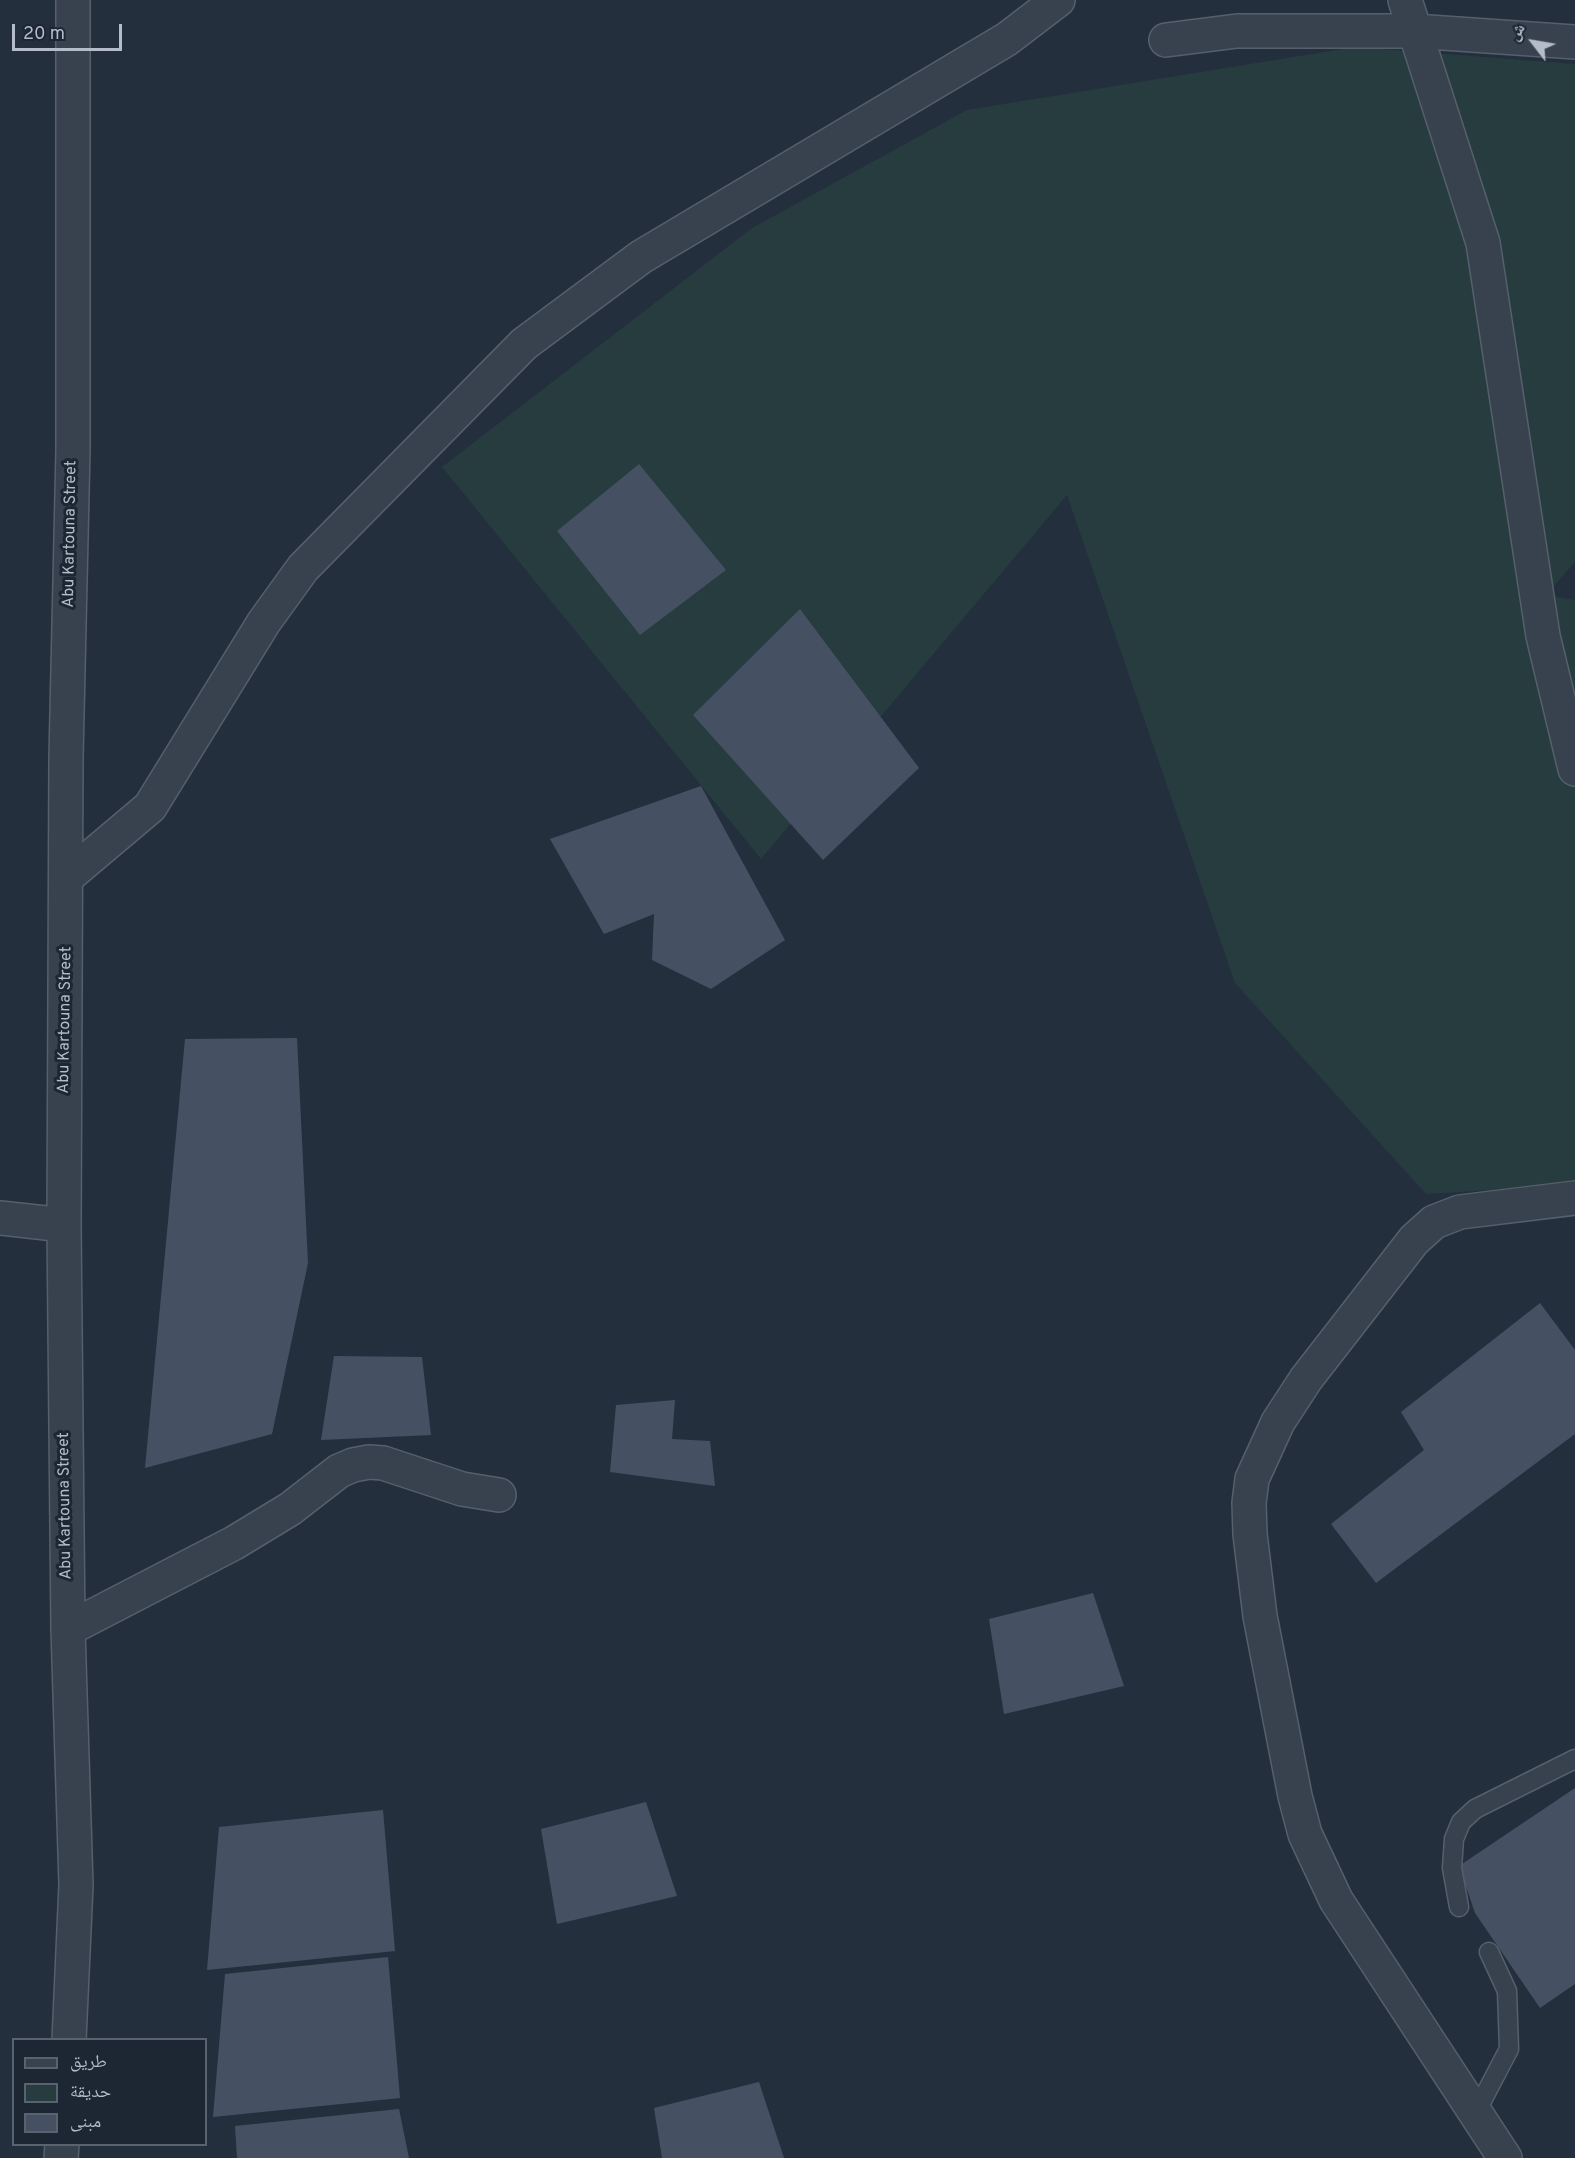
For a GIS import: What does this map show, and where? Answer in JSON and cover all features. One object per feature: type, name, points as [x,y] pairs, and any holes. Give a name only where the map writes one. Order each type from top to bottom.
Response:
[{"type":"street","name":"Abu Kartouna Street","points":[[69,2038],[76,1885],[68,1629],[64,1225],[66,758],[73,449],[73,0]]},
{"type":"street","points":[[67,877],[150,807],[264,622],[303,568],[524,344],[567,309],[641,256],[1007,39],[1058,0]]},
{"type":"street","points":[[1405,0],[1483,243],[1543,636],[1575,769]]},
{"type":"street","points":[[1166,40],[1237,31],[1414,31],[1575,42]]},
{"type":"street","points":[[1505,2158],[1336,1900],[1305,1834],[1295,1796],[1260,1616],[1250,1534],[1251,1487],[1265,1448],[1306,1380],[1414,1240],[1434,1222],[1460,1212],[1486,1207],[1575,1198]]},
{"type":"street","points":[[0,1218],[64,1225]]},
{"type":"street","points":[[68,1629],[234,1543],[290,1509],[339,1471],[353,1465],[369,1462],[383,1463],[462,1489],[499,1495]]},
{"type":"lane","points":[[1459,1907],[1452,1868],[1454,1839],[1461,1822],[1475,1809],[1575,1759]]},
{"type":"lane","points":[[1475,2114],[1509,2049],[1507,1991],[1489,1952]]},
{"type":"green space","points":[[1355,47],[1575,64],[1575,562],[1546,595],[1575,600],[1575,1185],[1426,1194],[1235,983],[1067,495],[761,859],[442,467],[752,228],[967,110]]},
{"type":"building","points":[[639,464],[726,570],[640,635],[557,531]]},
{"type":"building","points":[[800,609],[919,768],[823,860],[693,715]]},
{"type":"building","points":[[701,786],[785,940],[711,989],[652,960],[654,914],[604,934],[550,839]]},
{"type":"building","points":[[297,1038],[308,1263],[272,1434],[145,1468],[185,1039]]},
{"type":"building","points":[[1540,1303],[1575,1350],[1575,1434],[1376,1583],[1331,1524],[1424,1450],[1401,1412]]},
{"type":"building","points":[[334,1356],[422,1357],[431,1435],[321,1440]]},
{"type":"building","points":[[675,1400],[672,1439],[710,1441],[715,1486],[610,1472],[616,1405]]},
{"type":"building","points":[[1093,1593],[1124,1686],[1004,1714],[989,1619]]},
{"type":"building","points":[[1575,1788],[1575,1984],[1540,2008],[1475,1913],[1459,1866]]},
{"type":"building","points":[[646,1802],[677,1896],[557,1924],[541,1829]]},
{"type":"building","points":[[383,1810],[395,1951],[207,1970],[219,1827]]},
{"type":"building","points":[[388,1957],[400,2098],[213,2117],[225,1974]]},
{"type":"building","points":[[759,2082],[784,2158],[662,2158],[654,2108]]},
{"type":"building","points":[[399,2109],[409,2158],[237,2158],[235,2126]]}]
